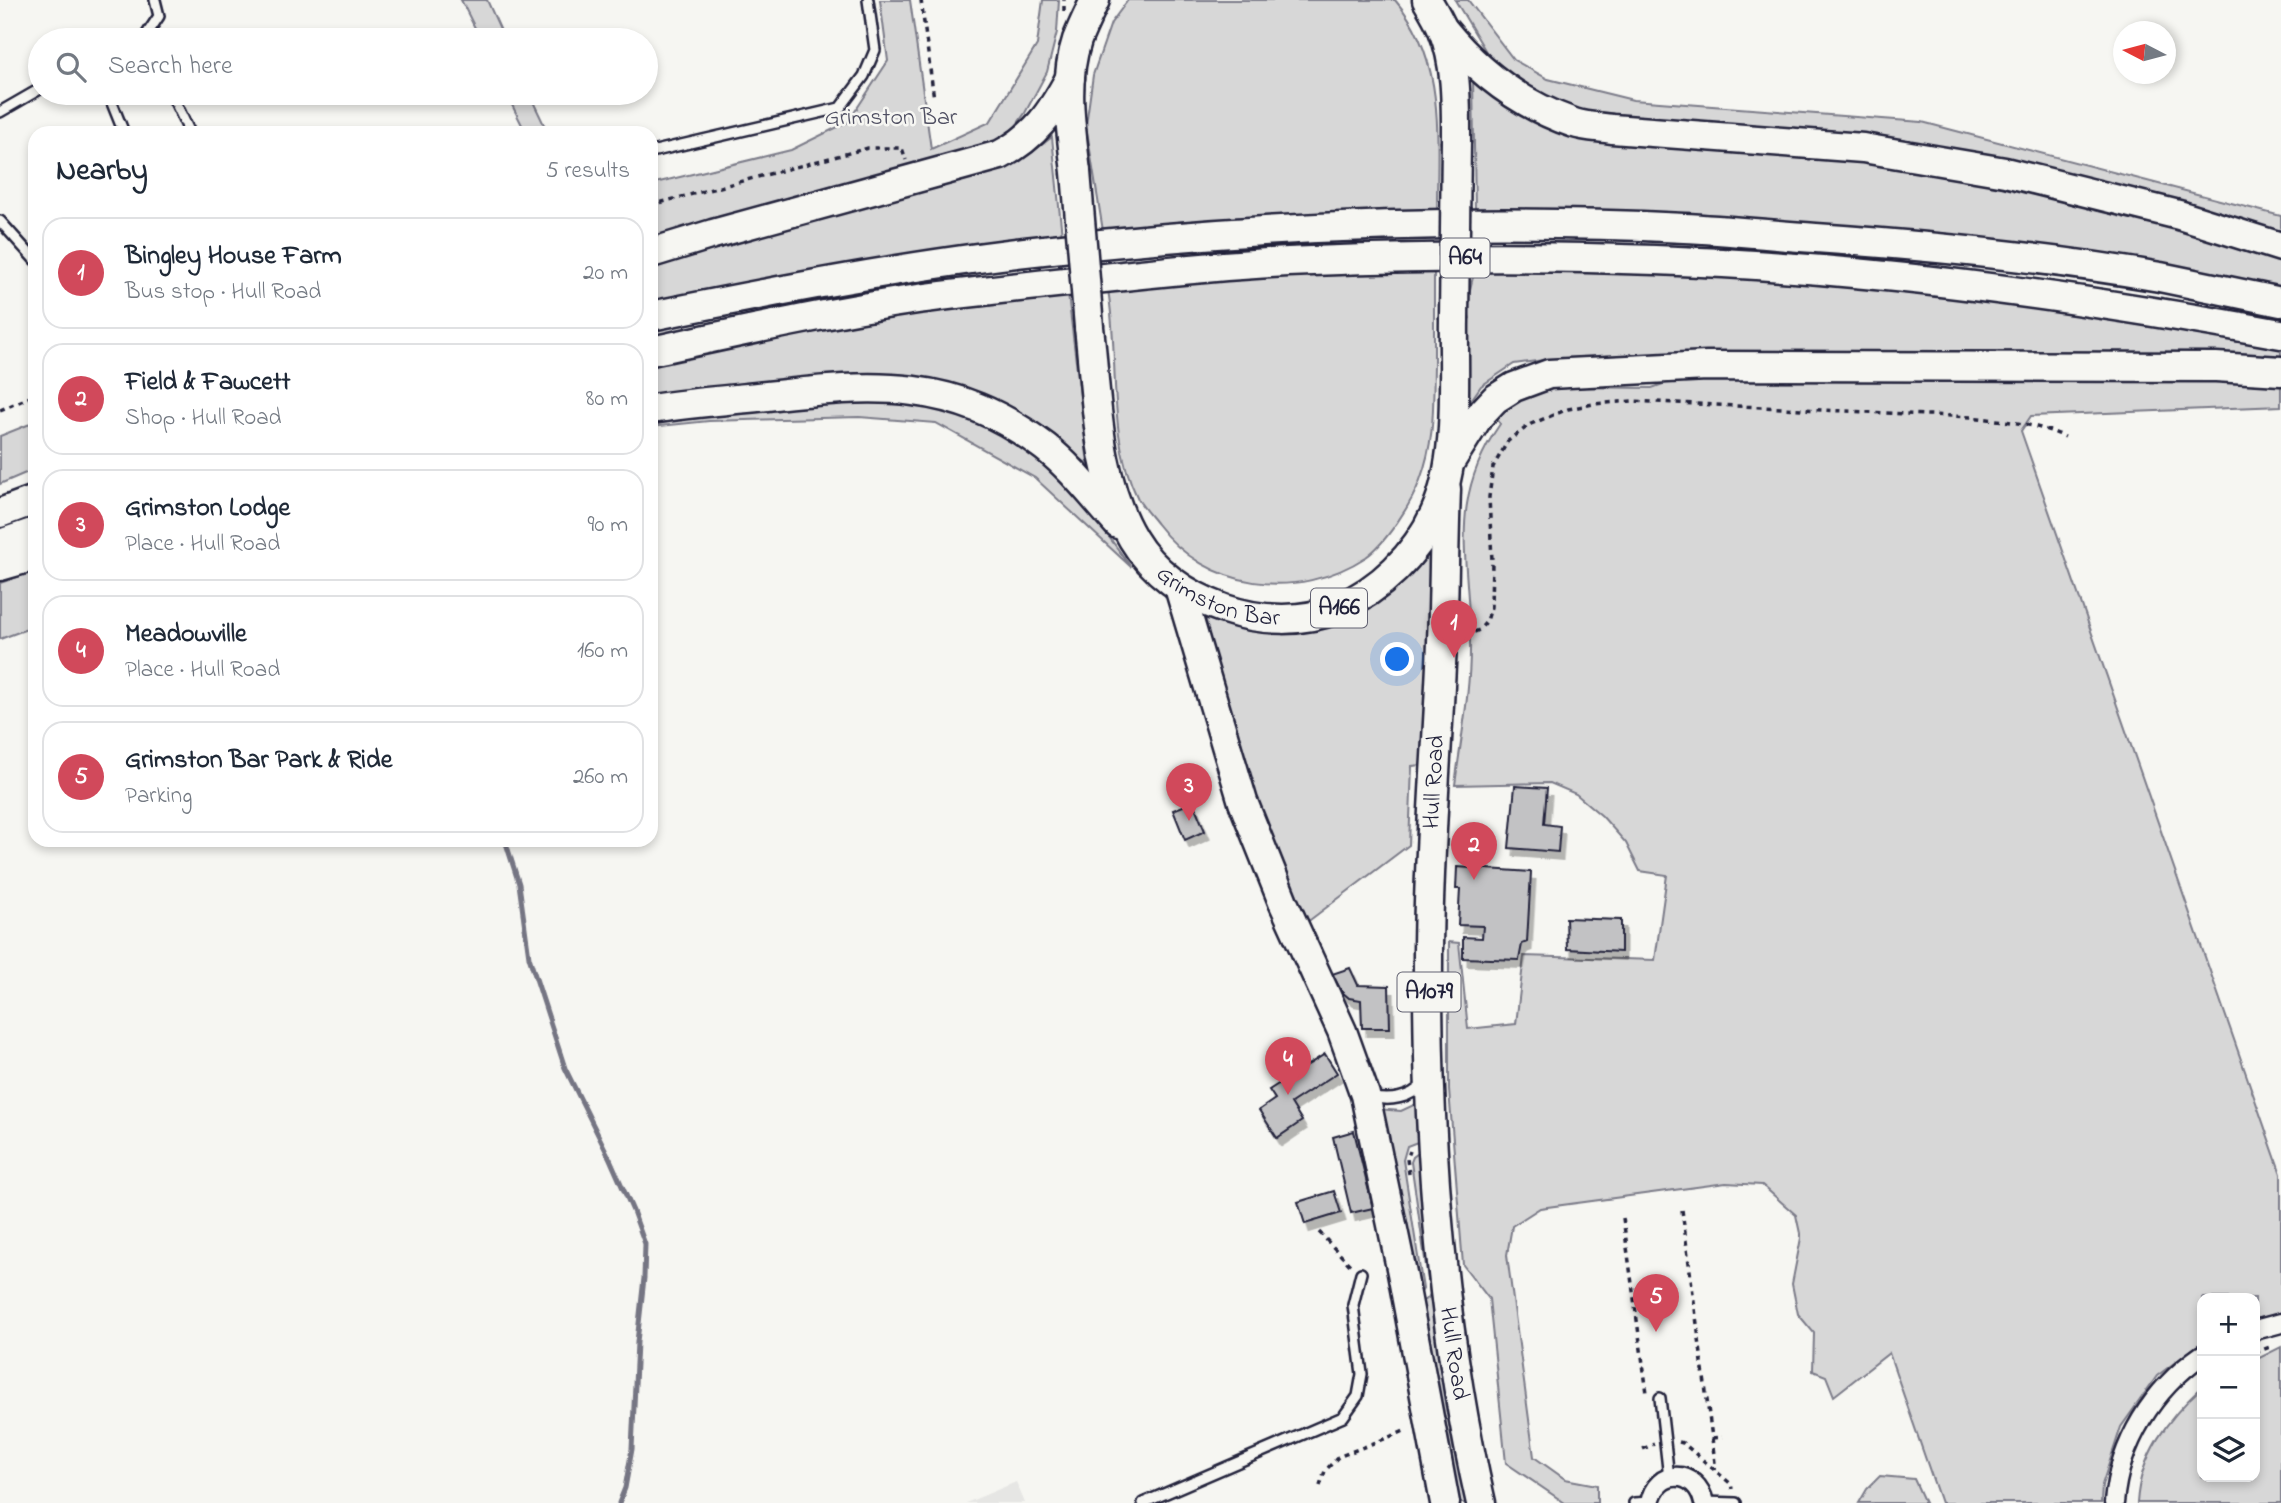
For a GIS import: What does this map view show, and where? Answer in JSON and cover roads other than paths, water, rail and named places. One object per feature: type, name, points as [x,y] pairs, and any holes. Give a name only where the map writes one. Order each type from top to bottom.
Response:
[{"type":"main road","name":"A166","points":[[1077,41],[1079,0]]},
{"type":"main road","name":"Grimston Bar","points":[[1095,0],[1077,41],[1070,78],[1069,106],[1089,327],[1107,475],[1117,508],[1133,541],[1179,587],[1216,607],[1281,618],[1308,616],[1336,609],[1364,595],[1388,577],[1424,533],[1448,474],[1454,319],[1456,141],[1450,51],[1443,29],[1427,0]]},
{"type":"main road","points":[[1443,29],[1492,80],[1527,101],[1576,124],[1863,148],[1992,170],[2179,215],[2281,247]]},
{"type":"main road","points":[[658,252],[1000,155],[1020,144],[1043,121],[1058,102],[1070,78]]},
{"type":"main road","name":"A64","points":[[658,315],[787,288],[1024,253],[1188,237],[1306,230],[1506,224],[1684,228],[1875,242],[2001,255],[2158,277],[2281,302]]},
{"type":"main road","name":"A64","points":[[658,350],[862,309],[1019,286],[1186,269],[1310,261],[1502,257],[1668,261],[1862,273],[2116,305],[2281,334]]},
{"type":"main road","points":[[1448,474],[1479,416],[1495,399],[1514,387],[1549,374],[1707,366],[2216,367],[2281,371]]},
{"type":"main road","points":[[658,408],[854,387],[922,391],[956,399],[1018,428],[1047,449],[1133,541]]},
{"type":"main road","name":"Hull Road","points":[[1448,474],[1428,945],[1429,1078],[1443,1275],[1462,1402],[1481,1503]]},
{"type":"main road","points":[[0,513],[28,503]]},
{"type":"main road","points":[[0,544],[28,534]]},
{"type":"main road","points":[[0,566],[28,558]]},
{"type":"main road","name":"Hull Road","points":[[1179,587],[1243,802],[1283,902],[1342,1031],[1365,1095],[1445,1503]]},
{"type":"street","points":[[2260,1329],[2281,1323]]},
{"type":"street","points":[[2114,1503],[2115,1488],[2127,1446],[2152,1403],[2174,1377],[2201,1356]]},
{"type":"street","points":[[1650,1503],[1656,1487],[1669,1478],[1679,1477],[1696,1485],[1702,1492],[1704,1502]]},
{"type":"lane","points":[[152,28],[159,16],[155,0]]},
{"type":"lane","points":[[658,150],[840,108],[864,76],[875,50],[868,0]]},
{"type":"lane","points":[[0,112],[28,96]]},
{"type":"lane","points":[[113,105],[121,126]]},
{"type":"lane","points":[[177,105],[187,126]]},
{"type":"lane","points":[[0,221],[28,252]]},
{"type":"lane","points":[[1365,1095],[1381,1100],[1399,1098],[1417,1091],[1429,1078]]},
{"type":"lane","points":[[1143,1503],[1342,1417],[1358,1396],[1362,1374],[1353,1304],[1361,1273]]},
{"type":"lane","points":[[1660,1398],[1669,1478]]},
{"type":"lane","points":[[1704,1502],[1734,1503]]},
{"type":"lane","points":[[1634,1503],[1650,1503]]},
{"type":"waterway","points":[[507,847],[519,884],[529,957],[565,1068],[610,1159],[645,1244],[632,1449],[625,1488],[619,1503]]},
{"type":"place","name":"Bingley House Farm","points":[[1454,658]]},
{"type":"place","name":"Grimston Lodge","points":[[1189,821]]},
{"type":"place","name":"Field & Fawcett","points":[[1474,880]]},
{"type":"place","name":"Meadowville","points":[[1288,1095]]},
{"type":"place","name":"Grimston Bar Park & Ride","points":[[1656,1332]]}]
